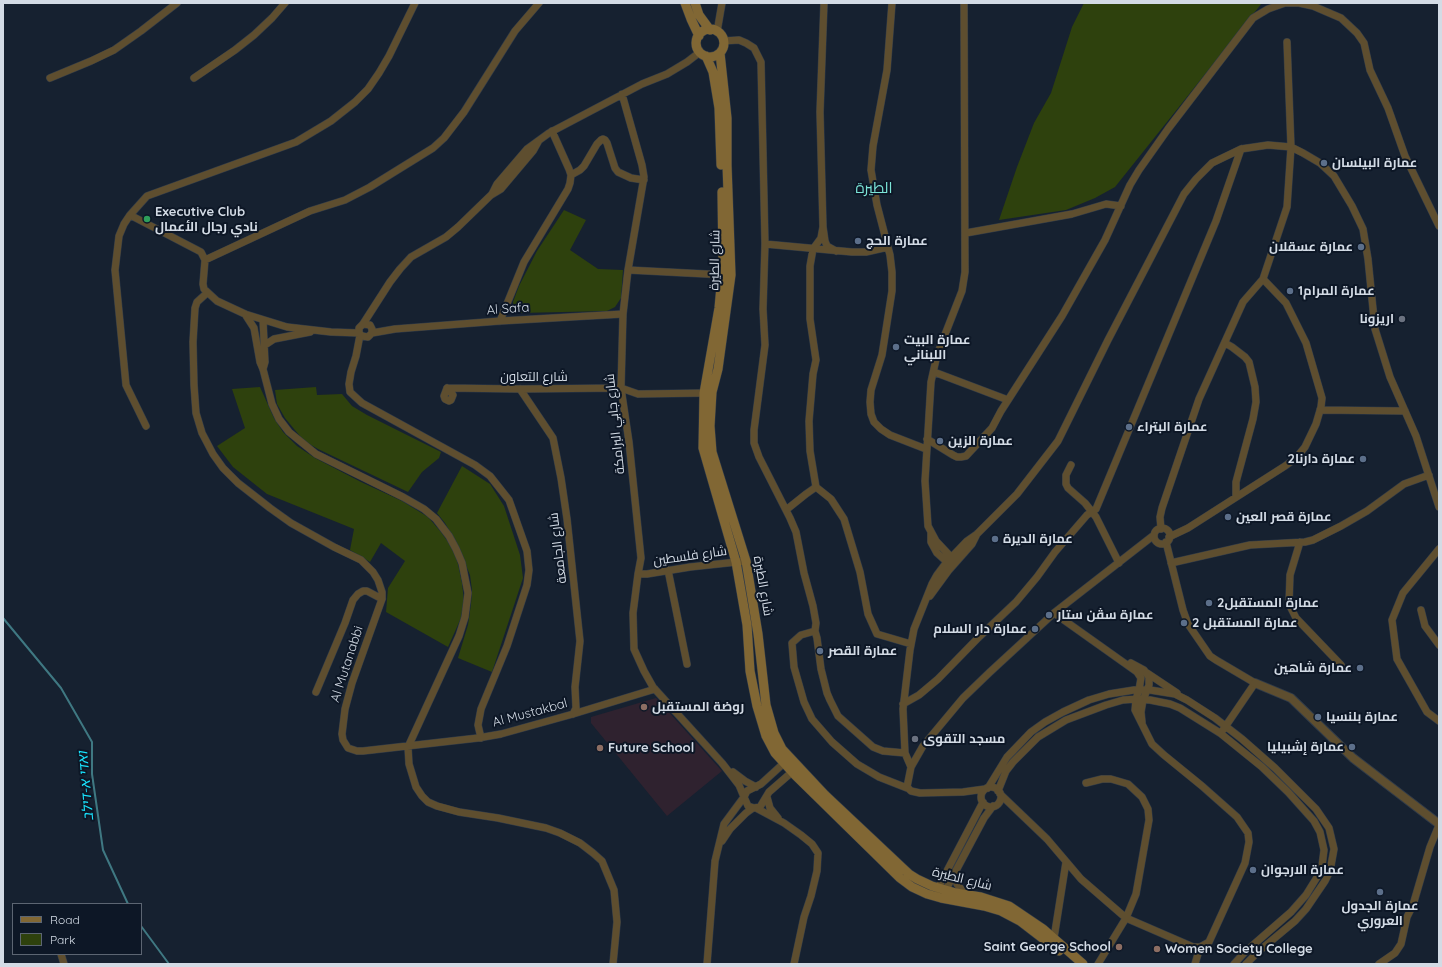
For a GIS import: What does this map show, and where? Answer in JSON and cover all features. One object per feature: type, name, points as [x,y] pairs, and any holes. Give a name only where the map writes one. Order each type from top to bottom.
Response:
[{"type":"main road","points":[[685,3],[690,20],[699,36]]},
{"type":"main road","points":[[695,3],[699,16],[713,31],[723,38],[723,48],[720,53],[716,56],[710,57],[703,54],[696,44],[699,36],[705,31],[713,31]]},
{"type":"main road","name":"شارع الطيرة","points":[[720,53],[727,118],[727,275],[718,369],[708,393],[703,448],[736,562],[747,625],[750,671],[757,706],[766,736],[775,753],[792,772],[900,878],[912,887],[940,898],[984,906],[1006,913],[1020,921],[1043,938],[1074,964]]},
{"type":"main road","name":"شارع الطيرة","points":[[703,54],[713,72],[719,108],[723,265],[727,275]]},
{"type":"main road","name":"شارع الطيرة","points":[[708,393],[712,452],[746,561],[758,634],[766,705],[774,733],[782,749],[825,795],[910,874],[925,883],[942,889],[996,901],[1009,906],[1020,912],[1054,938],[1083,964]]},
{"type":"street","points":[[50,78],[114,50],[177,3]]},
{"type":"street","points":[[194,78],[254,35],[285,3]]},
{"type":"street","points":[[146,426],[126,385],[116,270],[119,236],[124,224],[147,196],[296,142],[331,121],[355,102],[368,89],[389,56],[414,3]]},
{"type":"street","points":[[205,260],[310,211],[345,200],[370,187],[433,148],[444,138],[464,112],[515,31],[539,3]]},
{"type":"street","points":[[713,31],[722,3]]},
{"type":"street","points":[[824,3],[820,112],[823,227],[824,241],[827,246],[836,251]]},
{"type":"street","points":[[892,3],[887,70],[873,146],[871,170],[877,205],[888,247],[892,272],[892,291],[882,355],[871,390],[871,414],[874,422],[880,429],[890,435],[926,449]]},
{"type":"street","points":[[951,561],[931,533],[928,526],[925,481],[929,405],[937,355],[962,291],[965,272],[964,3]]},
{"type":"street","points":[[927,439],[957,457],[966,456],[992,428],[1008,400],[1062,316],[1105,240],[1139,170],[1168,129],[1253,18],[1268,9],[1285,3],[1299,3],[1313,6],[1341,18],[1357,33],[1364,43],[1370,70],[1388,108],[1405,156],[1439,226]]},
{"type":"street","points":[[723,41],[740,40],[746,43],[754,48],[761,62],[765,244],[763,309],[765,345],[754,430],[754,443],[796,532],[801,550],[804,573],[814,606],[816,623],[815,631],[821,669],[827,694],[838,716],[872,747],[883,751],[905,753]]},
{"type":"street","points":[[1161,529],[1160,517],[1162,508],[1199,399],[1243,302],[1263,279],[1287,207],[1292,148],[1287,42]]},
{"type":"street","points":[[481,738],[478,725],[481,709],[507,646],[527,585],[529,570],[527,552],[509,500],[490,476],[475,465],[362,404],[355,398],[350,392],[349,384],[356,356],[377,303],[393,277],[411,257],[446,237],[491,195],[501,189],[533,151],[538,142],[552,131],[642,84],[667,74],[703,54]]},
{"type":"street","name":"شارع جابي البرامكة","points":[[622,94],[642,165],[644,180],[628,270],[623,314],[621,388],[629,442],[641,558],[633,614],[634,648],[644,671],[655,689],[722,763]]},
{"type":"street","points":[[500,321],[524,262],[568,189],[571,175],[552,131]]},
{"type":"street","points":[[571,175],[584,166],[597,144],[601,140],[605,140],[607,142],[615,168],[618,172],[630,178],[644,180]]},
{"type":"street","points":[[925,604],[951,561],[962,546],[977,534],[1017,494],[1058,441],[1108,340],[1184,194],[1196,179],[1212,164],[1241,149],[1268,145],[1292,148],[1320,163],[1334,176],[1352,206],[1363,229],[1368,259],[1375,329],[1390,377],[1416,436],[1439,507]]},
{"type":"street","points":[[903,704],[919,695],[938,679],[1016,602],[1037,578],[1055,552],[1087,515],[1093,512],[1099,504],[1216,221],[1241,149]]},
{"type":"street","points":[[966,233],[1072,214],[1106,204],[1121,206]]},
{"type":"street","points":[[130,215],[201,252],[205,260],[204,289],[217,301],[245,314],[287,327],[320,331]]},
{"type":"street","points":[[823,227],[821,238],[813,249],[810,266],[810,319],[816,360],[813,374],[809,421],[810,451],[816,487],[831,499],[844,519],[860,572],[868,614],[877,634],[911,644]]},
{"type":"street","points":[[765,244],[836,251],[866,252],[888,247]]},
{"type":"street","points":[[628,270],[727,275]]},
{"type":"street","points":[[1154,535],[1155,540],[1158,543],[1163,544],[1286,466],[1296,458],[1310,438],[1316,424],[1322,398],[1306,343],[1286,303],[1263,279]]},
{"type":"street","points":[[207,293],[197,302],[195,308],[193,342],[196,413],[202,433],[223,468],[270,508],[291,523],[361,560],[378,580],[382,592],[382,600]]},
{"type":"street","points":[[245,314],[254,328],[260,362],[272,404],[279,419],[289,432],[316,454],[404,497],[424,509],[443,526],[456,549],[465,574],[468,593],[465,617],[459,636],[408,747],[412,778],[422,796],[428,802],[437,806],[459,812],[504,819],[546,828],[580,843],[593,853],[602,861],[614,890],[617,906],[613,964]]},
{"type":"street","name":"Al Safa","points":[[320,331],[331,332],[395,329],[623,314]]},
{"type":"street","points":[[263,369],[265,362],[264,320]]},
{"type":"street","points":[[264,345],[274,339],[320,331]]},
{"type":"street","points":[[1224,343],[1245,357],[1248,362],[1255,387],[1256,402],[1253,419],[1236,482],[1236,497]]},
{"type":"street","points":[[934,372],[1008,400]]},
{"type":"street","name":"شارع التعاون","points":[[447,388],[621,388],[638,394],[708,393]]},
{"type":"street","name":"شارع الجامعة","points":[[520,389],[553,438],[561,478],[567,519],[580,641],[575,687],[576,708],[573,714]]},
{"type":"street","points":[[1320,410],[1405,411]]},
{"type":"street","points":[[1072,465],[1066,475],[1066,484],[1068,488],[1093,512],[1119,563]]},
{"type":"street","points":[[1171,563],[1250,545],[1313,540],[1367,511],[1404,484],[1429,475]]},
{"type":"street","points":[[786,510],[816,487]]},
{"type":"street","points":[[907,788],[911,767],[923,746],[963,698],[1054,613],[1154,535],[1156,531],[1161,529],[1168,532],[1171,563],[1188,624],[1204,649],[1216,660],[1256,682],[1291,698],[1352,758],[1439,824],[1428,854],[1413,905],[1407,918],[1401,944],[1395,952],[1378,964]]},
{"type":"street","points":[[931,533],[931,542],[937,556],[937,575]]},
{"type":"street","points":[[911,767],[905,753],[903,704],[914,629],[937,575],[972,544],[977,534]]},
{"type":"street","points":[[1300,542],[1290,575],[1289,604],[1296,618],[1341,665]]},
{"type":"street","points":[[941,546],[953,550],[962,546]]},
{"type":"street","points":[[933,547],[937,553],[951,561]]},
{"type":"street","points":[[1439,549],[1403,592],[1392,620],[1397,659],[1427,712],[1439,721]]},
{"type":"street","name":"شارع فلسطين","points":[[638,574],[746,561]]},
{"type":"street","points":[[668,570],[687,664]]},
{"type":"street","points":[[316,692],[345,624],[353,600],[363,591],[367,591],[382,600]]},
{"type":"street","name":"Al Mutanabbi","points":[[382,600],[352,683],[345,709],[343,740],[348,748],[357,751],[408,747]]},
{"type":"street","points":[[1422,610],[1425,626],[1439,645]]},
{"type":"street","points":[[1054,613],[1140,675],[1143,690],[1143,724]]},
{"type":"street","points":[[815,631],[801,635],[792,643],[794,667],[804,702],[812,720],[832,742],[853,760],[880,777],[911,791],[920,793],[963,792],[994,788],[1047,839],[1081,879],[1126,918],[1193,947],[1200,947],[1208,942],[1245,864],[1250,842],[1248,833],[1236,817],[1152,744],[1135,710],[1136,699],[1150,681],[1147,673]]},
{"type":"street","points":[[1117,657],[1136,665],[1242,738],[1316,809],[1329,828],[1334,849],[1330,871],[1325,881],[1306,909],[1295,921],[1246,964]]},
{"type":"street","points":[[1220,733],[1256,682]]},
{"type":"street","name":"Al Mustakbal","points":[[408,747],[501,734],[655,689]]},
{"type":"street","points":[[940,898],[942,889],[982,801],[981,795],[1007,757],[1022,740],[1046,722],[1063,712],[1089,700],[1120,692],[1143,690],[1175,694],[1187,700]]},
{"type":"street","points":[[942,889],[955,873],[984,818],[1000,801],[999,792],[1006,771],[1038,737],[1066,720],[1084,712],[1123,700],[1136,699],[1170,704],[1180,708],[1220,733],[1262,767],[1288,792],[1314,821],[1320,832],[1324,850],[1320,874],[1292,912],[1244,952],[1234,964]]},
{"type":"street","points":[[722,763],[745,781],[756,786]]},
{"type":"street","points":[[722,763],[739,785],[746,804],[784,823],[812,844],[818,853],[817,872],[804,917],[794,964]]},
{"type":"street","points":[[707,964],[715,861],[724,824],[747,791],[761,784],[784,763],[795,763],[792,772],[769,792],[762,805],[746,812],[730,828],[719,845]]},
{"type":"street","points":[[1086,782],[1111,779],[1128,784],[1142,797],[1148,809],[1149,820],[1136,894],[1126,918],[1098,964]]},
{"type":"street","points":[[963,792],[982,801],[987,806],[1008,807],[1018,810]]},
{"type":"street","points":[[767,797],[770,808],[784,823]]},
{"type":"street","points":[[1054,938],[1066,862]]},
{"type":"street","points":[[955,873],[958,887],[965,894]]},
{"type":"street","points":[[1196,964],[1200,947]]},
{"type":"shaded area","points":[[656,698],[722,771],[667,816],[591,723],[591,717]]},
{"type":"green space","points":[[1084,3],[1262,3],[1115,187],[1095,198],[1066,210],[999,220],[1034,123],[1051,93],[1072,27]]},
{"type":"green space","points":[[564,210],[586,220],[570,250],[598,269],[623,270],[621,298],[615,307],[607,311],[519,313],[514,310],[513,302],[519,286],[537,251]]},
{"type":"green space","points":[[260,387],[274,418],[283,432],[297,446],[315,458],[402,501],[428,517],[441,532],[453,549],[458,564],[464,601],[461,618],[448,647],[386,612],[388,588],[405,561],[381,543],[370,562],[350,550],[354,529],[267,494],[233,467],[217,446],[245,428],[232,389]]},
{"type":"green space","points":[[316,387],[317,395],[342,394],[352,406],[367,415],[441,452],[439,458],[422,472],[408,492],[304,441],[285,418],[277,404],[275,390]]},
{"type":"green space","points":[[462,466],[490,484],[504,506],[520,555],[523,578],[492,672],[458,658],[468,625],[472,590],[470,575],[457,544],[445,523],[437,513]]},
{"type":"waterway","name":"ואדי א-דילב","points":[[3,618],[61,688],[92,742],[92,774],[103,850],[128,903]]},
{"type":"waterway","name":"ואדי א-דילב","points":[[142,927],[169,964]]},
{"type":"place","name":"عمارة البيلسان","points":[[1324,163]]},
{"type":"place","name":"Executive Club نادي رجال الأعمال","points":[[147,219]]},
{"type":"place","name":"عمارة الحج","points":[[858,241]]},
{"type":"place","name":"عمارة عسقلان","points":[[1361,247]]},
{"type":"place","name":"عمارة المرام1","points":[[1290,291]]},
{"type":"place","name":"اريزونا","points":[[1402,319]]},
{"type":"place","name":"عمارة البيت اللبناني","points":[[896,347]]},
{"type":"place","name":"عمارة البتراء","points":[[1129,427]]},
{"type":"place","name":"عمارة الزين","points":[[940,441]]},
{"type":"place","name":"عمارة دارنا2","points":[[1363,459]]},
{"type":"place","name":"عمارة قصر العين","points":[[1228,517]]},
{"type":"place","name":"عمارة الديرة","points":[[995,539]]},
{"type":"place","name":"عمارة المستقبل2","points":[[1209,603]]},
{"type":"place","name":"عمارة سڤن ستار","points":[[1049,615]]},
{"type":"place","name":"عمارة المستقبل 2","points":[[1184,623]]},
{"type":"place","name":"عمارة دار السلام","points":[[1035,629]]},
{"type":"place","name":"عمارة القصر","points":[[820,651]]},
{"type":"place","name":"عمارة شاهين","points":[[1360,668]]},
{"type":"place","name":"روضة المستقبل","points":[[644,707]]},
{"type":"place","name":"عمارة بلنسيا","points":[[1318,717]]},
{"type":"place","name":"مسجد التقوى","points":[[915,739]]},
{"type":"place","name":"عمارة إشبيليا","points":[[1352,747]]},
{"type":"place","name":"Future School","points":[[600,748]]},
{"type":"place","name":"عمارة الارجوان","points":[[1253,870]]},
{"type":"place","name":"عمارة الجدول العروري","points":[[1380,892]]},
{"type":"place","name":"Saint George School","points":[[1119,947]]},
{"type":"place","name":"Women Society College","points":[[1157,949]]},
{"type":"district","name":"الطيرة","points":[[874,188]]}]
